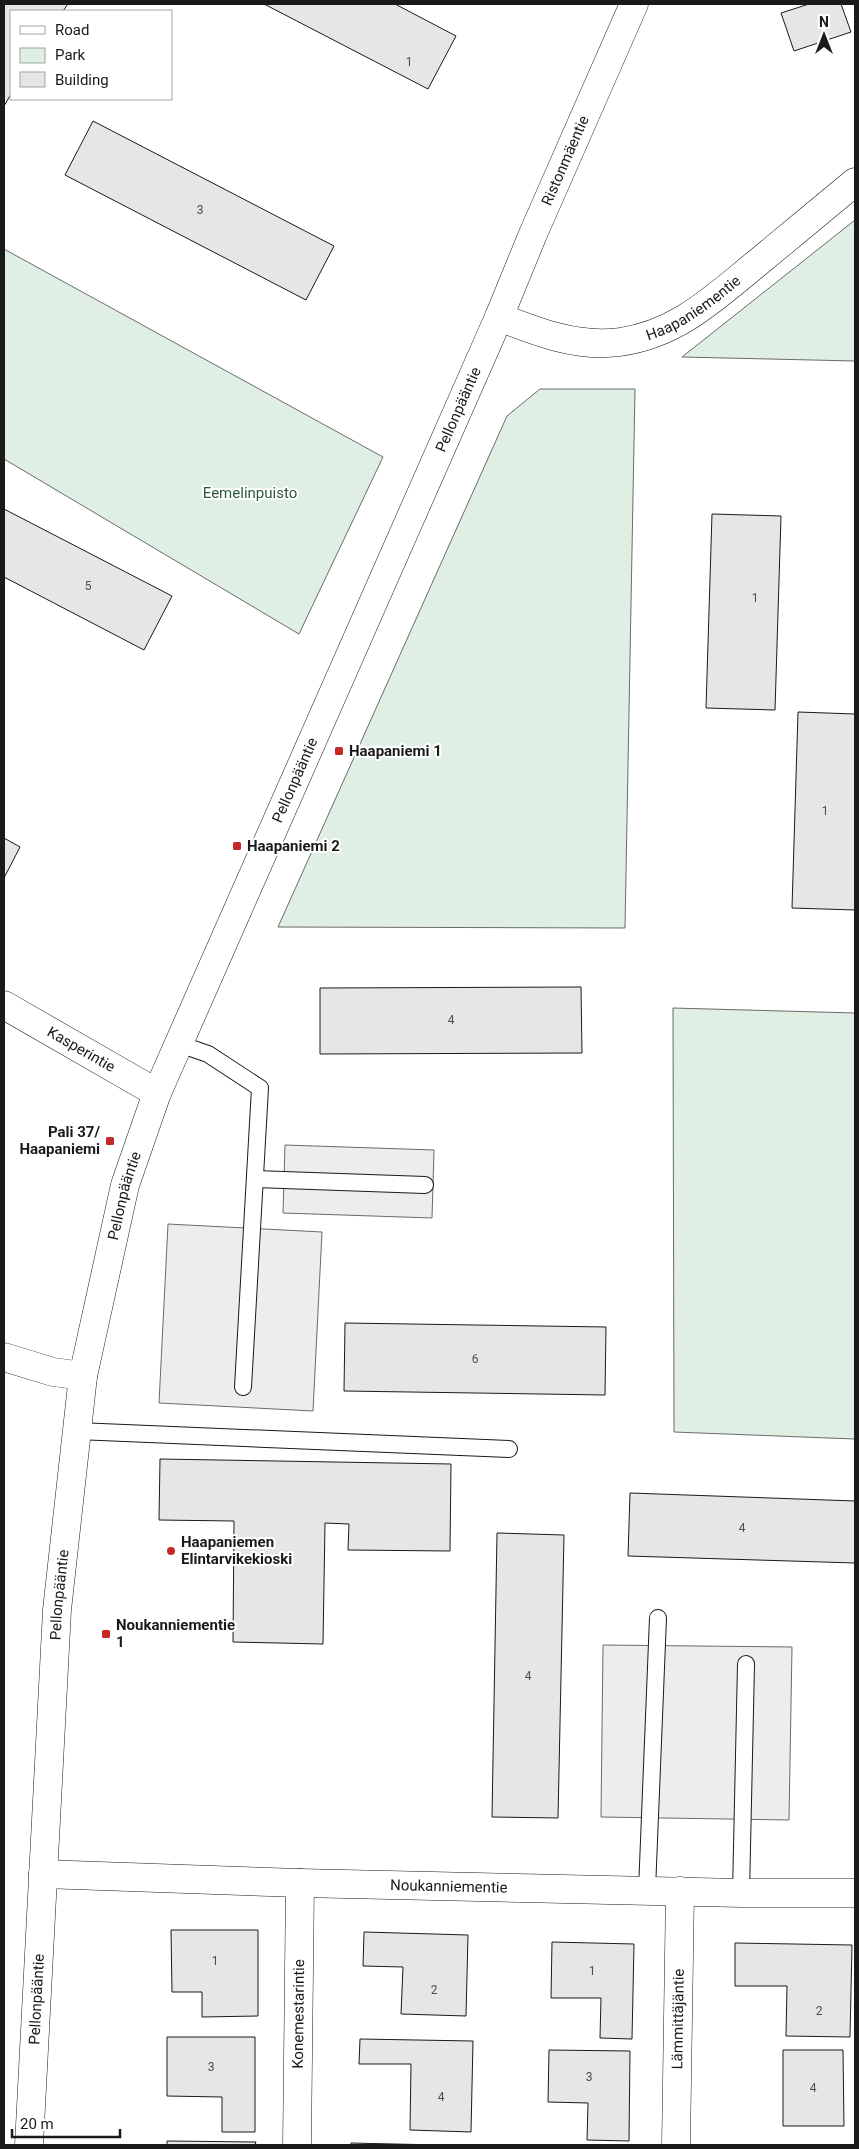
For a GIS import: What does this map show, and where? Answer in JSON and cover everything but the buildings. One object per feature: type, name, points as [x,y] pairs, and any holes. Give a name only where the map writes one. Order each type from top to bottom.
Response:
[{"type":"street","name":"Ristonmäentie","points":[[498,317],[634,4]]},
{"type":"street","name":"Haapaniementie","points":[[498,317],[543,334],[585,342],[620,342],[660,331],[693,315],[855,182]]},
{"type":"street","name":"Pellonpääntie","points":[[29,2145],[57,1610],[83,1376],[125,1185],[157,1093],[498,317]]},
{"type":"street","name":"Kasperintie","points":[[4,1005],[157,1093]]},
{"type":"street","points":[[4,1357],[53,1372],[83,1376]]},
{"type":"street","name":"Noukanniementie","points":[[43,1874],[300,1883],[741,1893],[855,1893]]},
{"type":"street","name":"Konemestarintie","points":[[297,2145],[300,1883]]},
{"type":"street","name":"Lämmittäjäntie","points":[[676,2145],[680,1891]]},
{"type":"lane","points":[[179,1044],[208,1054],[260,1088],[243,1387]]},
{"type":"lane","points":[[255,1179],[425,1185]]},
{"type":"lane","points":[[76,1430],[509,1449]]},
{"type":"lane","points":[[647,1890],[658,1618]]},
{"type":"lane","points":[[741,1893],[746,1664]]},
{"type":"green space","points":[[855,220],[855,361],[682,357]]},
{"type":"green space","name":"Eemelinpuisto","points":[[4,249],[383,457],[299,634],[4,459]]},
{"type":"green space","points":[[540,389],[635,389],[625,928],[278,927],[507,416]]},
{"type":"green space","points":[[673,1008],[855,1013],[855,1439],[674,1432]]},
{"type":"shaded area","points":[[285,1145],[434,1150],[432,1218],[283,1213]]},
{"type":"shaded area","points":[[168,1224],[322,1232],[313,1411],[159,1403]]},
{"type":"shaded area","points":[[603,1645],[792,1647],[789,1820],[601,1817]]},
{"type":"place","name":"Haapaniemi 1","points":[[339,751]]},
{"type":"place","name":"Haapaniemi 2","points":[[237,846]]},
{"type":"place","name":"Pali 37/ Haapaniemi","points":[[110,1141]]},
{"type":"place","name":"Haapaniemen Elintarvikekioski","points":[[171,1551]]},
{"type":"place","name":"Noukanniementie 1","points":[[106,1634]]}]
